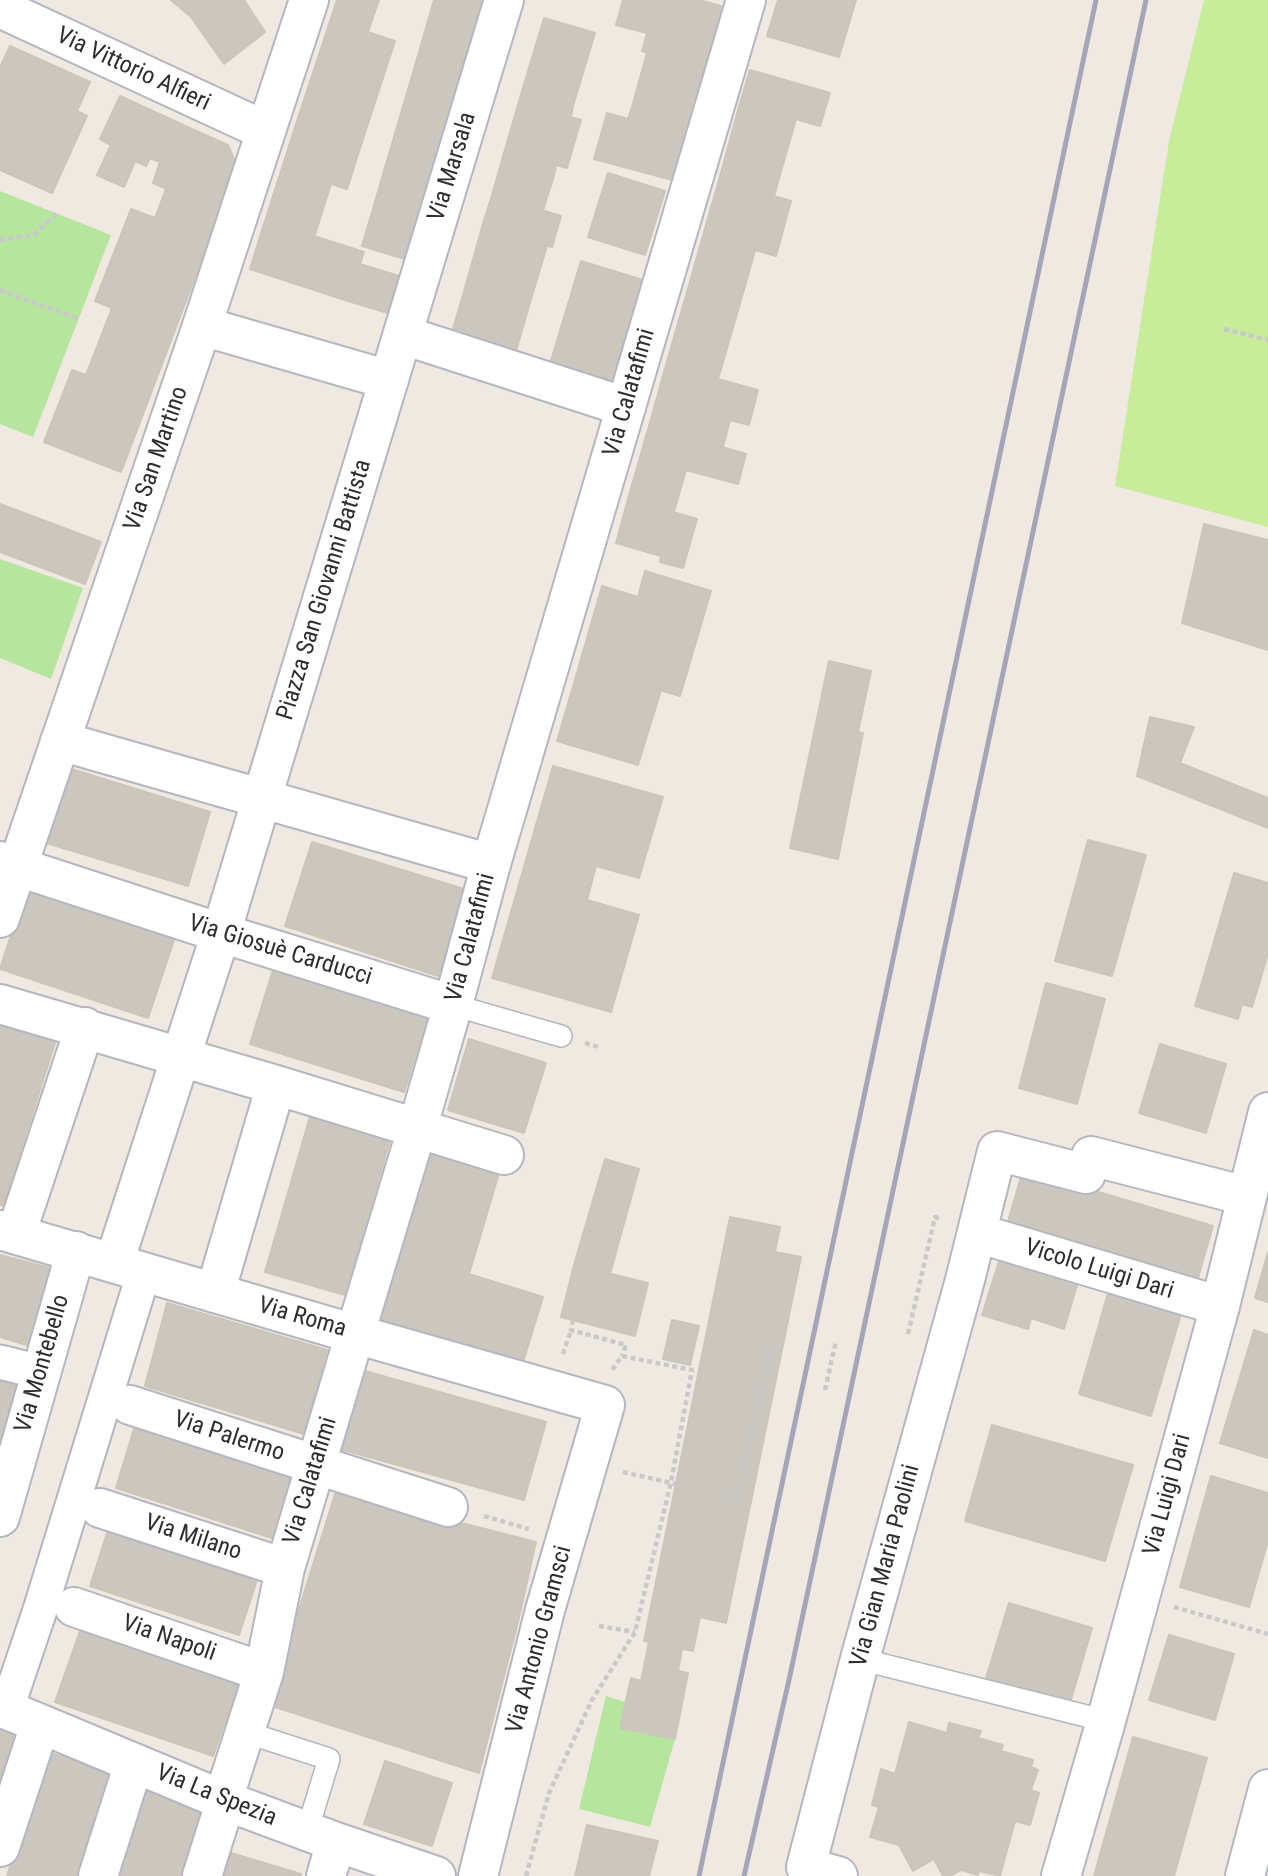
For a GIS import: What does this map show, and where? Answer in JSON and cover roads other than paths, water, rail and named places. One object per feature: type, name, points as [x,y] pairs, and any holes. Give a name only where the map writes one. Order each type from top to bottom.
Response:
[{"type":"street","name":"Via San Martino","points":[[0,918],[9,865],[60,741],[202,326],[309,0]]},
{"type":"street","name":"Via Marsala","points":[[402,335],[503,0]]},
{"type":"street","name":"Via Calatafimi","points":[[202,1876],[264,1672],[285,1568],[417,1129],[491,864],[746,0]]},
{"type":"street","name":"Via Vittorio Alfieri","points":[[0,8],[266,131]]},
{"type":"street","points":[[202,326],[388,380]]},
{"type":"street","name":"Piazza San Giovanni Battista","points":[[127,1274],[181,1056],[221,933],[402,335]]},
{"type":"street","points":[[402,335],[626,407]]},
{"type":"street","points":[[60,741],[491,864]]},
{"type":"street","name":"Via Giosuè Carducci","points":[[9,865],[453,1005]]},
{"type":"street","points":[[0,1004],[85,1027],[504,1155]]},
{"type":"street","points":[[8,1232],[85,1027]]},
{"type":"street","points":[[215,1293],[276,1085]]},
{"type":"street","name":"Via Luigi Dari","points":[[1061,1876],[1220,1306],[1257,1198],[1268,1112]]},
{"type":"street","name":"Via Gian Maria Paolini","points":[[838,1876],[806,1867],[997,1151],[1086,1174],[1091,1156],[1257,1198]]},
{"type":"street","name":"Via Roma","points":[[8,1232],[76,1251],[127,1274],[215,1293],[605,1405]]},
{"type":"street","name":"Vicolo Luigi Dari","points":[[977,1233],[1220,1306]]},
{"type":"street","name":"Via Montebello","points":[[0,1517],[6,1471],[40,1372],[76,1251]]},
{"type":"street","points":[[5,1701],[43,1600],[127,1274]]},
{"type":"street","points":[[0,1362],[40,1372]]},
{"type":"street","name":"Via Palermo","points":[[130,1405],[448,1507]]},
{"type":"street","name":"Via Antonio Gramsci","points":[[478,1876],[545,1610],[605,1405]]},
{"type":"street","name":"Via Milano","points":[[100,1508],[285,1568]]},
{"type":"street","name":"Via Napoli","points":[[74,1607],[264,1672]]},
{"type":"street","name":"Via La Spezia","points":[[5,1701],[40,1725],[223,1800],[323,1850],[436,1876]]},
{"type":"street","points":[[0,1847],[40,1725]]},
{"type":"street","points":[[98,1876],[134,1763]]},
{"type":"street","points":[[1245,1876],[1268,1789]]},
{"type":"lane","name":"Via Giosuè Carducci","points":[[453,1005],[561,1036]]},
{"type":"lane","points":[[860,1658],[1106,1721]]},
{"type":"lane","points":[[245,1732],[329,1759],[323,1850]]},
{"type":"railway","points":[[699,1876],[1096,0]]},
{"type":"railway","points":[[744,1876],[789,1680],[1146,0]]}]
